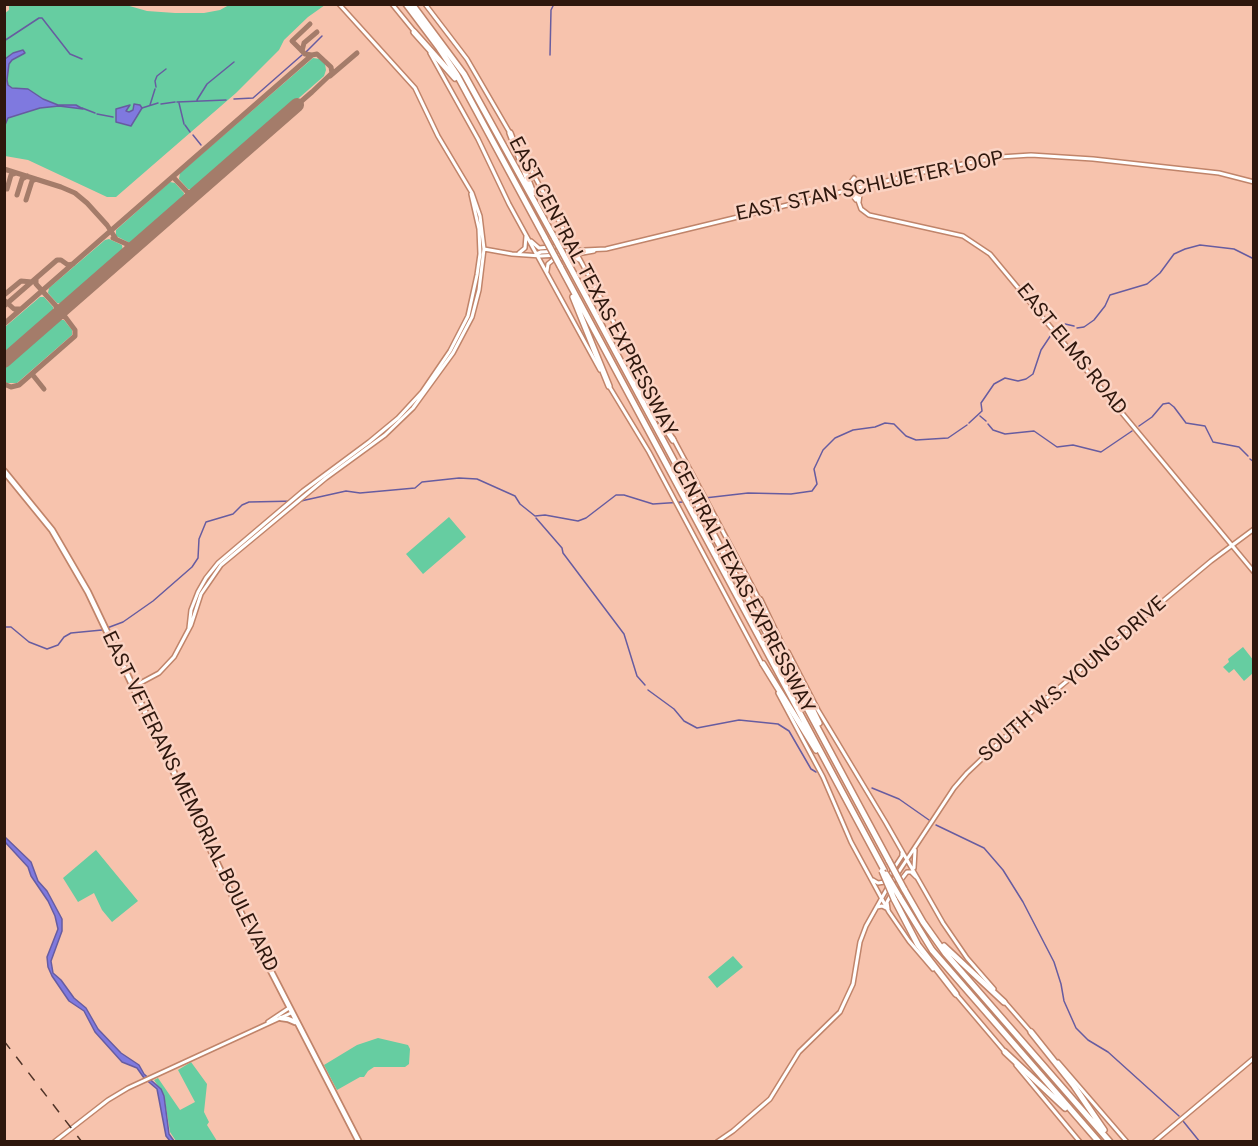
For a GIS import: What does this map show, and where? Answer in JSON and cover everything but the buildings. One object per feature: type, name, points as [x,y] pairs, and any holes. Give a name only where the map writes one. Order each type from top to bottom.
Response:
[{"type":"highway","name":"CENTRAL TEXAS EXPRESSWAY","points":[[406,4],[439,48],[465,90],[871,845],[897,898],[932,950],[1099,1142]]},
{"type":"highway","name":"CENTRAL TEXAS EXPRESSWAY","points":[[412,4],[464,74],[923,922],[945,953],[1110,1142]]},
{"type":"highway","points":[[414,32],[428,45],[465,90]]},
{"type":"highway","points":[[510,133],[537,206]]},
{"type":"highway","points":[[565,276],[609,386]]},
{"type":"highway","points":[[619,358],[674,440]]},
{"type":"highway","points":[[760,600],[812,706],[834,757]]},
{"type":"highway","points":[[763,664],[832,774]]},
{"type":"highway","points":[[897,898],[918,945],[956,994]]},
{"type":"highway","points":[[923,922],[952,954],[1004,1002]]},
{"type":"highway","points":[[1031,1032],[1081,1095],[1110,1142]]},
{"type":"highway","points":[[1005,1052],[1082,1123]]},
{"type":"main road","name":"EAST CENTRAL TEXAS EXPRESSWAY","points":[[392,4],[441,71],[536,254],[674,498],[808,748],[851,842],[888,909],[909,941],[1080,1142]]},
{"type":"main road","name":"EAST CENTRAL TEXAS EXPRESSWAY","points":[[425,4],[467,59],[510,133],[570,240],[700,491],[826,723],[957,944],[1004,1002],[1127,1142]]},
{"type":"main road","points":[[134,687],[167,666],[189,628],[201,594],[216,571],[309,491],[383,434],[422,392],[450,351],[468,316],[477,287],[483,229],[476,202],[438,136],[415,88],[340,5]]},
{"type":"main road","name":"EAST STAN SCHLUETER LOOP","points":[[482,249],[536,254],[586,251],[629,244],[963,163],[1000,157],[1030,155],[1093,159],[1219,173],[1254,182]]},
{"type":"main road","points":[[842,192],[854,178],[867,186],[861,192],[859,204]]},
{"type":"main road","points":[[854,189],[859,204]]},
{"type":"main road","name":"EAST ELMS ROAD","points":[[842,192],[853,196],[862,211],[869,215],[963,236],[986,250],[1015,282],[1254,572]]},
{"type":"main road","points":[[530,240],[539,248],[561,246],[566,241],[564,230]]},
{"type":"main road","points":[[518,254],[525,248],[526,234]]},
{"type":"main road","points":[[547,274],[547,266],[554,259],[575,258],[582,263],[586,251],[570,240]]},
{"type":"main road","points":[[189,628],[195,600],[206,578],[224,558],[303,491],[383,434]]},
{"type":"main road","name":"EAST VETERANS MEMORIAL BOULEVARD","points":[[4,471],[52,530],[99,615],[223,876],[359,1142]]},
{"type":"main road","name":"SOUTH W.S. YOUNG DRIVE","points":[[717,1142],[770,1099],[799,1052],[840,1012],[853,984],[860,942],[876,908],[963,778],[1027,715],[1254,529]]},
{"type":"main road","points":[[872,879],[878,883],[885,882],[902,856],[901,849],[907,851],[916,847]]},
{"type":"main road","points":[[915,872],[913,862],[916,847]]},
{"type":"main road","points":[[876,908],[882,906],[888,909],[888,899],[905,873],[911,872],[921,883]]},
{"type":"main road","points":[[54,1142],[113,1097],[140,1082],[281,1018],[290,1010]]},
{"type":"main road","points":[[261,1026],[290,1010]]},
{"type":"main road","points":[[281,1018],[288,1018],[297,1023]]},
{"type":"main road","points":[[1154,1142],[1254,1058]]},
{"type":"green space","points":[[9,5],[126,5],[147,11],[204,13],[220,10],[229,5],[325,5],[308,17],[284,40],[279,50],[236,93],[116,197],[107,197],[28,160],[5,156],[4,14],[9,10]]},
{"type":"green space","points":[[313,58],[320,59],[325,64],[324,76],[194,190],[188,189],[179,179],[180,173]]},
{"type":"green space","points":[[170,182],[175,183],[184,193],[183,199],[134,242],[130,243],[116,236],[116,230]]},
{"type":"green space","points":[[109,239],[122,245],[123,252],[63,304],[57,303],[48,293],[49,288]]},
{"type":"green space","points":[[40,297],[44,297],[53,307],[53,313],[5,356],[5,327]]},
{"type":"green space","points":[[59,320],[64,320],[72,330],[72,335],[17,383],[7,383],[5,367]]},
{"type":"green space","points":[[449,517],[466,537],[423,574],[406,554]]},
{"type":"green space","points":[[1243,647],[1254,661],[1253,673],[1244,681],[1234,669],[1229,673],[1223,667],[1229,662],[1228,659]]},
{"type":"green space","points":[[96,850],[138,901],[112,922],[102,910],[94,893],[78,902],[63,878]]},
{"type":"green space","points":[[733,956],[743,967],[717,988],[708,977]]},
{"type":"green space","points":[[378,1038],[408,1045],[409,1064],[405,1067],[374,1067],[364,1077],[337,1090],[324,1065],[357,1045]]},
{"type":"green space","points":[[191,1062],[207,1084],[204,1112],[209,1122],[207,1125],[217,1141],[176,1141],[170,1132],[164,1095],[154,1080],[158,1078],[180,1110],[195,1102],[178,1070]]},
{"type":"shaded area","points":[[23,50],[25,53],[9,64],[8,85],[12,88],[28,89],[58,105],[76,105],[83,109],[59,106],[40,108],[8,118],[5,125],[5,59]]},
{"type":"shaded area","points":[[134,104],[142,108],[131,126],[116,122],[116,109],[130,105],[126,111],[129,112],[133,110]]},
{"type":"shaded area","points":[[5,837],[31,862],[38,881],[47,891],[62,919],[62,931],[51,961],[53,973],[74,998],[86,1008],[98,1029],[121,1053],[139,1065],[144,1074],[161,1089],[169,1134],[174,1141],[170,1141],[166,1136],[157,1089],[144,1078],[137,1068],[122,1062],[95,1032],[84,1011],[69,1001],[52,976],[47,957],[58,929],[55,916],[28,867],[5,842]]},
{"type":"waterway","points":[[550,55],[551,10],[554,4]]},
{"type":"waterway","points":[[4,41],[42,18],[70,54],[82,59]]},
{"type":"waterway","points":[[306,52],[322,36]]},
{"type":"waterway","points":[[234,99],[253,98],[302,55]]},
{"type":"waterway","points":[[197,100],[207,84],[234,62]]},
{"type":"waterway","points":[[156,87],[157,76],[166,69]]},
{"type":"waterway","points":[[150,105],[155,89]]},
{"type":"waterway","points":[[177,102],[226,100]]},
{"type":"waterway","points":[[161,104],[175,102]]},
{"type":"waterway","points":[[142,108],[158,103]]},
{"type":"waterway","points":[[179,103],[184,124]]},
{"type":"waterway","points":[[82,108],[95,113]]},
{"type":"waterway","points":[[97,114],[113,117]]},
{"type":"waterway","points":[[185,125],[190,132]]},
{"type":"waterway","points":[[193,135],[201,145]]},
{"type":"waterway","points":[[1077,328],[1084,327],[1094,320],[1110,295],[1147,284],[1160,273],[1174,254],[1185,249],[1200,245],[1234,249],[1254,259]]},
{"type":"waterway","points":[[1058,329],[1065,324],[1074,326]]},
{"type":"waterway","points":[[969,423],[982,411],[981,403],[994,384],[1005,378],[1018,381],[1026,379],[1033,374],[1041,350],[1051,335]]},
{"type":"waterway","points":[[1139,426],[1152,417],[1163,404],[1169,403],[1186,423],[1205,426],[1213,442],[1239,447],[1248,456]]},
{"type":"waterway","points":[[980,416],[986,421]]},
{"type":"waterway","points":[[696,499],[748,493],[791,494],[812,491],[817,484],[814,469],[823,450],[835,438],[853,430],[885,423],[894,424],[906,436],[916,440],[948,438],[967,425]]},
{"type":"waterway","points":[[988,424],[993,430],[1005,434],[1034,431],[1057,447],[1073,445],[1101,452],[1132,431]]},
{"type":"waterway","points":[[1250,459],[1254,462]]},
{"type":"waterway","points":[[301,501],[346,491],[360,493],[415,488],[422,482],[459,478],[477,479],[515,496],[520,504],[535,516],[545,515],[578,521],[586,518],[616,495],[624,495],[653,504],[683,502]]},
{"type":"waterway","points":[[107,628],[123,622],[153,601],[192,567],[198,558],[199,539],[206,522],[233,514],[249,502],[297,501]]},
{"type":"waterway","points":[[536,518],[562,548],[563,553],[624,634],[637,676],[645,685]]},
{"type":"waterway","points":[[4,627],[11,627],[29,642],[47,649],[58,645],[64,637],[71,633],[102,630]]},
{"type":"waterway","points":[[648,690],[674,709],[684,721],[697,728],[739,720],[778,724],[789,731],[811,769],[816,772]]},
{"type":"waterway","points":[[872,788],[899,799],[929,820]]},
{"type":"waterway","points":[[936,825],[984,848],[1003,870],[1023,902],[1054,962],[1064,1001],[1076,1028],[1088,1040],[1108,1052],[1179,1116]]},
{"type":"waterway","points":[[1183,1121],[1200,1142]]},
{"type":"taxiway","points":[[310,24],[292,41],[305,54],[312,55]]},
{"type":"taxiway","points":[[302,51],[304,43],[317,32]]},
{"type":"taxiway","points":[[330,76],[357,53]]},
{"type":"taxiway","points":[[4,324],[312,55],[317,54],[331,67],[332,73],[311,93]]},
{"type":"taxiway","points":[[297,105],[312,92]]},
{"type":"taxiway","points":[[4,169],[75,193],[107,225],[116,239]]},
{"type":"taxiway","points":[[7,189],[11,175],[16,173]]},
{"type":"taxiway","points":[[17,195],[22,179],[27,176]]},
{"type":"taxiway","points":[[173,177],[192,197]]},
{"type":"taxiway","points":[[26,200],[32,181],[36,179]]},
{"type":"taxiway","points":[[113,238],[131,246],[139,244]]},
{"type":"taxiway","points":[[125,256],[128,251],[127,245]]},
{"type":"taxiway","points":[[4,306],[57,260],[68,265],[73,264]]},
{"type":"taxiway","points":[[36,279],[36,284],[57,307],[61,309],[66,307]]},
{"type":"taxiway","points":[[4,295],[21,281],[32,282]]},
{"type":"taxiway","points":[[4,300],[14,309],[21,309]]},
{"type":"taxiway","points":[[4,384],[11,387],[19,385],[75,336],[75,330],[63,314],[70,304]]},
{"type":"taxiway","points":[[56,307],[58,312],[55,317],[65,317]]},
{"type":"taxiway","points":[[32,374],[44,389]]},
{"type":"runway","points":[[4,361],[297,105]]},
{"type":"railway","points":[[4,1041],[82,1142]]}]
